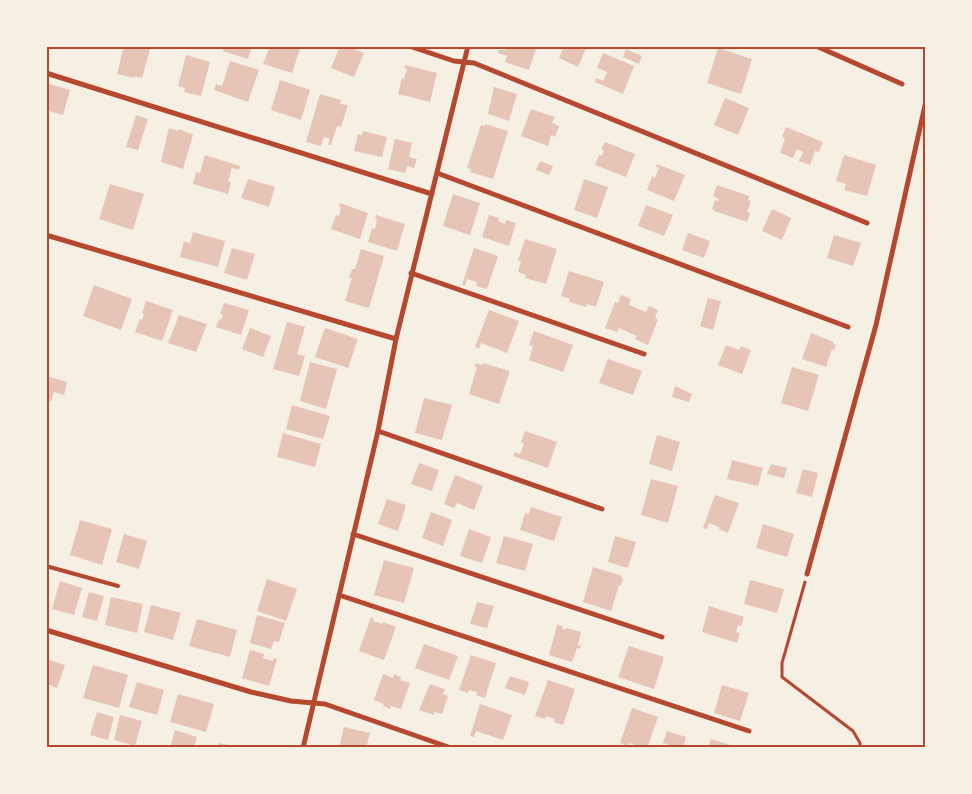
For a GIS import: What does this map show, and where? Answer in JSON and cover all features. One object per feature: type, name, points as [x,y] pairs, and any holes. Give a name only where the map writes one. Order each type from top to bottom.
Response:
[{"type":"street","points":[[409,46],[454,61],[474,63],[867,223]]},
{"type":"street","points":[[303,748],[378,431],[411,273],[468,46]]},
{"type":"street","points":[[816,46],[902,84]]},
{"type":"street","points":[[46,73],[432,194]]},
{"type":"street","points":[[807,574],[876,325],[926,101]]},
{"type":"street","points":[[437,174],[848,327]]},
{"type":"street","points":[[46,235],[396,339]]},
{"type":"street","points":[[411,273],[644,354]]},
{"type":"street","points":[[378,431],[602,509]]},
{"type":"street","points":[[353,534],[662,637]]},
{"type":"street","points":[[339,595],[750,731]]},
{"type":"street","points":[[46,630],[251,692],[291,701],[325,704],[451,748]]},
{"type":"lane","points":[[46,566],[118,586]]},
{"type":"path","points":[[807,574],[782,663],[782,677],[853,731],[860,742],[860,748]]},
{"type":"building","points":[[124,46],[151,46],[142,78],[117,74]]},
{"type":"building","points":[[224,46],[252,46],[248,59],[223,51]]},
{"type":"building","points":[[270,46],[301,46],[292,73],[263,64]]},
{"type":"building","points":[[340,46],[347,46],[364,53],[354,77],[331,68]]},
{"type":"building","points":[[506,46],[537,46],[529,70],[505,62],[507,56],[498,53],[499,50],[505,50]]},
{"type":"building","points":[[564,46],[587,46],[578,67],[559,58]]},
{"type":"building","points":[[718,48],[752,59],[741,94],[707,83]]},
{"type":"building","points":[[626,49],[642,56],[639,64],[623,57]]},
{"type":"building","points":[[603,53],[634,66],[623,94],[595,82],[596,78],[603,81],[607,72],[597,68]]},
{"type":"building","points":[[186,55],[210,62],[201,96],[184,92],[185,88],[178,86]]},
{"type":"building","points":[[230,61],[259,70],[248,102],[214,90],[216,84],[222,86]]},
{"type":"building","points":[[405,65],[437,73],[430,102],[398,94],[402,78],[404,79],[407,69],[404,68]]},
{"type":"building","points":[[280,80],[310,90],[301,120],[271,110]]},
{"type":"building","points":[[46,83],[70,90],[63,115],[49,111],[47,120]]},
{"type":"building","points":[[494,87],[517,94],[509,121],[488,114]]},
{"type":"building","points":[[320,94],[341,100],[340,104],[348,105],[341,127],[337,126],[331,145],[328,145],[330,139],[324,137],[321,146],[306,142]]},
{"type":"building","points":[[725,98],[749,108],[738,135],[714,125]]},
{"type":"building","points":[[531,109],[555,117],[552,123],[559,126],[555,137],[551,135],[548,146],[521,136]]},
{"type":"building","points":[[136,115],[148,119],[138,150],[126,147]]},
{"type":"building","points":[[485,124],[508,131],[493,179],[470,172],[471,169],[467,168],[481,125],[485,126]]},
{"type":"building","points":[[786,127],[823,142],[819,152],[815,151],[810,165],[799,161],[803,152],[797,149],[793,158],[780,153],[785,138],[782,137]]},
{"type":"building","points":[[169,128],[178,131],[179,129],[193,135],[183,169],[161,162]]},
{"type":"building","points":[[363,131],[387,137],[382,157],[354,151],[358,134],[362,135]]},
{"type":"building","points":[[395,139],[412,143],[409,157],[417,159],[414,168],[407,166],[405,173],[388,169]]},
{"type":"building","points":[[605,142],[635,154],[626,177],[595,165],[599,155],[602,156],[604,150],[601,149]]},
{"type":"building","points":[[205,155],[240,166],[239,170],[232,168],[228,181],[231,182],[228,194],[193,184],[196,172],[200,173]]},
{"type":"building","points":[[844,155],[876,165],[867,196],[844,190],[846,184],[836,181]]},
{"type":"building","points":[[540,161],[553,166],[549,175],[536,170]]},
{"type":"building","points":[[657,164],[685,175],[674,201],[647,190],[652,176],[655,178],[659,168],[656,167]]},
{"type":"building","points":[[248,179],[275,187],[269,207],[241,198]]},
{"type":"building","points":[[584,179],[608,187],[597,218],[574,210]]},
{"type":"building","points":[[110,184],[144,194],[133,230],[99,219]]},
{"type":"building","points":[[717,185],[749,196],[748,200],[751,201],[747,212],[750,213],[747,222],[712,209],[715,200],[718,201],[719,199],[713,196]]},
{"type":"building","points":[[453,194],[480,203],[470,235],[443,226]]},
{"type":"building","points":[[340,203],[368,213],[360,239],[331,229],[336,215],[339,216]]},
{"type":"building","points":[[646,205],[673,215],[664,236],[638,226]]},
{"type":"building","points":[[772,209],[791,218],[782,240],[762,231]]},
{"type":"building","points":[[376,215],[405,224],[397,251],[368,242],[372,228],[375,229]]},
{"type":"building","points":[[489,215],[499,218],[498,221],[505,224],[506,220],[516,223],[509,246],[482,237]]},
{"type":"building","points":[[193,232],[225,241],[218,267],[180,257],[184,241],[190,243]]},
{"type":"building","points":[[688,233],[710,241],[704,258],[682,250]]},
{"type":"building","points":[[834,235],[861,243],[853,266],[827,258]]},
{"type":"building","points":[[525,239],[557,249],[546,284],[525,278],[526,275],[518,272],[521,261],[518,260]]},
{"type":"building","points":[[232,248],[255,254],[247,280],[224,273]]},
{"type":"building","points":[[474,248],[498,256],[487,289],[476,286],[477,282],[467,279],[465,286],[462,285]]},
{"type":"building","points":[[361,249],[384,256],[369,308],[345,301],[352,278],[349,278],[352,269],[355,269]]},
{"type":"building","points":[[569,271],[604,282],[596,307],[587,304],[586,307],[569,302],[570,299],[561,296]]},
{"type":"building","points":[[94,285],[132,299],[121,330],[83,316]]},
{"type":"building","points":[[621,295],[631,299],[629,305],[646,312],[649,306],[658,310],[655,318],[658,319],[648,345],[635,339],[637,336],[619,328],[617,332],[605,328],[615,302],[618,303]]},
{"type":"building","points":[[708,298],[721,301],[713,330],[700,326]]},
{"type":"building","points":[[146,301],[173,310],[162,341],[135,332],[140,319],[142,320]]},
{"type":"building","points":[[224,303],[249,310],[241,335],[216,327],[223,315],[220,314]]},
{"type":"building","points":[[489,310],[519,321],[507,353],[481,343],[479,349],[475,347]]},
{"type":"building","points":[[179,315],[207,324],[196,352],[168,343]]},
{"type":"building","points":[[287,322],[305,327],[297,354],[305,356],[299,376],[273,369]]},
{"type":"building","points":[[250,328],[271,336],[263,357],[242,349]]},
{"type":"building","points":[[325,328],[358,339],[348,368],[315,357]]},
{"type":"building","points":[[534,331],[573,345],[563,372],[529,360],[533,346],[529,345]]},
{"type":"building","points":[[811,333],[834,342],[833,344],[836,345],[834,350],[832,349],[826,367],[802,359]]},
{"type":"building","points":[[726,345],[739,350],[741,346],[751,350],[742,374],[718,365]]},
{"type":"building","points":[[608,359],[642,371],[633,395],[599,383]]},
{"type":"building","points":[[310,362],[337,369],[326,409],[300,401]]},
{"type":"building","points":[[476,363],[482,365],[483,363],[510,371],[499,404],[469,394],[477,367],[474,367]]},
{"type":"building","points":[[792,367],[819,375],[808,411],[781,403]]},
{"type":"building","points":[[46,376],[67,382],[64,395],[54,392],[51,402],[46,401]]},
{"type":"building","points":[[675,386],[692,394],[689,402],[672,397]]},
{"type":"building","points":[[424,398],[452,405],[442,440],[415,433]]},
{"type":"building","points":[[292,405],[330,416],[323,439],[286,429]]},
{"type":"building","points":[[525,431],[557,442],[548,468],[513,456],[515,452],[520,454],[524,444],[521,442]]},
{"type":"building","points":[[283,433],[321,444],[315,467],[277,457]]},
{"type":"building","points":[[657,435],[680,442],[672,471],[649,464]]},
{"type":"building","points":[[732,460],[763,468],[758,486],[727,479]]},
{"type":"building","points":[[419,463],[439,470],[432,491],[411,484]]},
{"type":"building","points":[[771,464],[787,468],[784,478],[767,474]]},
{"type":"building","points":[[803,469],[818,473],[812,497],[796,493]]},
{"type":"building","points":[[455,475],[483,486],[474,510],[457,503],[454,508],[444,504]]},
{"type":"building","points":[[651,479],[678,486],[668,523],[641,515]]},
{"type":"building","points":[[715,495],[739,503],[728,533],[709,523],[707,529],[703,528]]},
{"type":"building","points":[[387,499],[406,505],[398,531],[378,524]]},
{"type":"building","points":[[531,507],[562,517],[554,541],[520,530],[525,513],[529,514]]},
{"type":"building","points":[[431,512],[452,520],[443,546],[422,538]]},
{"type":"building","points":[[80,520],[112,529],[102,565],[70,555]]},
{"type":"building","points":[[763,524],[794,534],[787,557],[756,548]]},
{"type":"building","points":[[469,529],[491,537],[482,563],[460,556]]},
{"type":"building","points":[[124,534],[147,541],[139,569],[116,562]]},
{"type":"building","points":[[504,536],[533,544],[525,571],[496,563]]},
{"type":"building","points":[[615,536],[636,542],[628,568],[608,562]]},
{"type":"building","points":[[384,560],[414,568],[404,603],[374,595]]},
{"type":"building","points":[[593,567],[622,576],[621,586],[619,585],[611,611],[583,602]]},
{"type":"building","points":[[267,579],[297,589],[286,621],[257,611]]},
{"type":"building","points":[[750,580],[784,589],[777,613],[744,604]]},
{"type":"building","points":[[60,581],[82,588],[74,615],[52,609]]},
{"type":"building","points":[[89,592],[104,596],[97,621],[82,617]]},
{"type":"building","points":[[111,597],[143,604],[137,633],[105,625]]},
{"type":"building","points":[[477,602],[494,606],[487,628],[470,624]]},
{"type":"building","points":[[151,605],[181,613],[173,640],[144,632]]},
{"type":"building","points":[[709,606],[744,617],[741,626],[738,625],[736,632],[740,633],[737,643],[702,632]]},
{"type":"building","points":[[257,615],[285,623],[279,642],[274,641],[271,649],[250,643]]},
{"type":"building","points":[[371,617],[374,619],[373,621],[382,624],[383,622],[396,627],[384,660],[359,651]]},
{"type":"building","points":[[197,619],[237,630],[230,657],[189,646]]},
{"type":"building","points":[[557,625],[563,626],[562,629],[565,630],[566,628],[581,632],[578,645],[581,646],[580,649],[577,648],[572,662],[549,655]]},
{"type":"building","points":[[424,644],[458,656],[449,680],[415,668]]},
{"type":"building","points":[[629,646],[664,657],[654,689],[618,677]]},
{"type":"building","points":[[250,650],[264,654],[263,658],[273,661],[274,658],[277,659],[269,686],[242,678]]},
{"type":"building","points":[[471,655],[496,663],[485,698],[476,695],[477,692],[469,690],[468,693],[459,690]]},
{"type":"building","points":[[46,659],[65,665],[57,688],[46,684]]},
{"type":"building","points":[[93,665],[128,675],[119,708],[83,698]]},
{"type":"building","points":[[383,674],[393,678],[394,674],[401,677],[400,680],[410,683],[401,709],[391,706],[390,709],[374,700]]},
{"type":"building","points":[[510,676],[529,682],[525,695],[505,688]]},
{"type":"building","points":[[548,680],[575,689],[563,725],[554,722],[555,719],[546,716],[545,719],[535,716]]},
{"type":"building","points":[[137,682],[164,690],[157,715],[129,707]]},
{"type":"building","points":[[430,684],[445,689],[443,694],[448,696],[442,714],[434,712],[434,715],[419,710]]},
{"type":"building","points":[[722,685],[749,693],[740,721],[714,713]]},
{"type":"building","points":[[178,694],[214,704],[206,732],[170,722]]},
{"type":"building","points":[[480,704],[512,715],[503,740],[476,731],[474,737],[470,736]]},
{"type":"building","points":[[632,708],[658,717],[647,748],[637,748],[638,746],[629,743],[628,746],[620,743]]},
{"type":"building","points":[[97,712],[114,717],[108,740],[90,735]]},
{"type":"building","points":[[120,715],[142,721],[135,746],[114,740]]},
{"type":"building","points":[[344,727],[370,733],[366,748],[339,748]]},
{"type":"building","points":[[175,730],[197,737],[194,748],[170,748]]},
{"type":"building","points":[[667,731],[686,737],[683,748],[663,743]]},
{"type":"building","points":[[711,739],[737,747],[708,748]]},
{"type":"building","points":[[219,743],[238,747],[218,748]]}]
